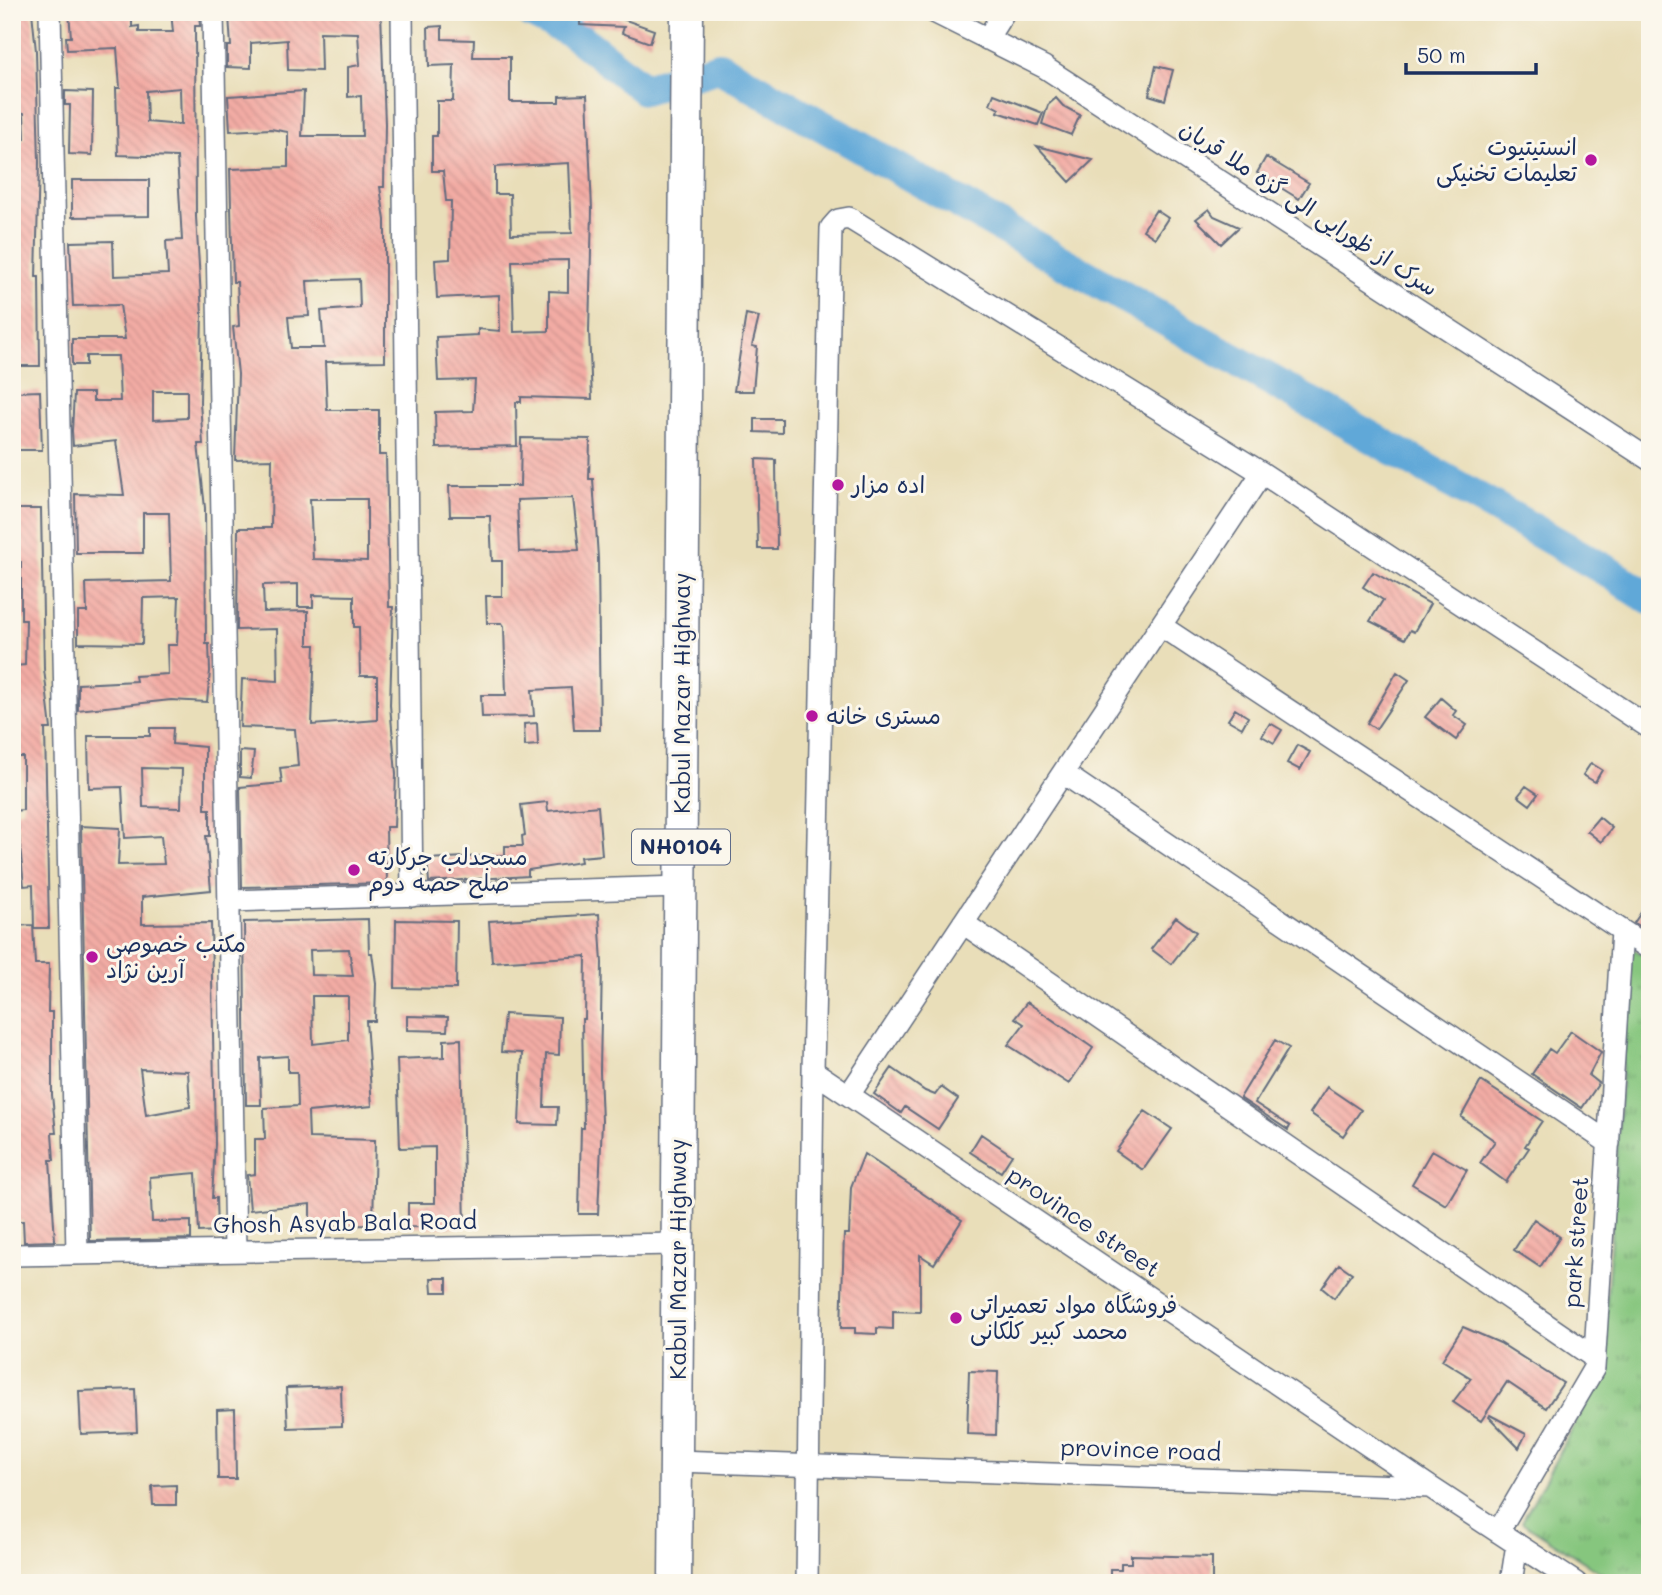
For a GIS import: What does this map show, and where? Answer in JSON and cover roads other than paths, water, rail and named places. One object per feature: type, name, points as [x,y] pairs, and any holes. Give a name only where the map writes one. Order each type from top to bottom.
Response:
[{"type":"highway","name":"Kabul Mazar Highway","points":[[675,1583],[687,14]]},
{"type":"street","points":[[50,12],[76,1254]]},
{"type":"street","points":[[213,12],[235,1251]]},
{"type":"street","points":[[402,12],[412,896]]},
{"type":"street","name":"سرک از ظورایی الی گزه ملا قربان","points":[[934,12],[1044,67],[1650,460]]},
{"type":"street","points":[[987,39],[1004,12]]},
{"type":"street","points":[[807,1583],[813,1070],[831,228],[838,220],[849,218],[1262,473],[1650,727]]},
{"type":"street","points":[[849,1095],[1262,473]]},
{"type":"street","points":[[1161,626],[1650,949]]},
{"type":"street","points":[[1063,773],[1609,1143]]},
{"type":"street","points":[[229,901],[681,887]]},
{"type":"street","points":[[963,923],[1595,1358]]},
{"type":"street","name":"park street","points":[[1498,1532],[1594,1368],[1622,931]]},
{"type":"street","name":"province street","points":[[813,1070],[1430,1487]]},
{"type":"street","name":"Ghosh Asyab Bala Road","points":[[12,1255],[678,1244]]},
{"type":"street","name":"province road","points":[[676,1461],[1430,1487]]},
{"type":"street","points":[[1430,1487],[1576,1583]]},
{"type":"street","points":[[1511,1583],[1517,1544]]},
{"type":"waterway","points":[[530,12],[573,33],[644,89],[719,67],[1607,571],[1650,599]]},
{"type":"place","name":"انستیتیوت تعلیمات تخنیکی","points":[[1591,160]]},
{"type":"place","name":"اده مزار","points":[[838,485]]},
{"type":"place","name":"مستری خانه","points":[[812,716]]},
{"type":"place","name":"مسجدلب جرکارته صلح حصه دوم","points":[[354,870]]},
{"type":"place","name":"مکتب خصوصی آرین نژاد","points":[[92,957]]},
{"type":"place","name":"فروشگاه مواد تعمیراتی محمد کبیر کلکانی","points":[[956,1318]]}]
